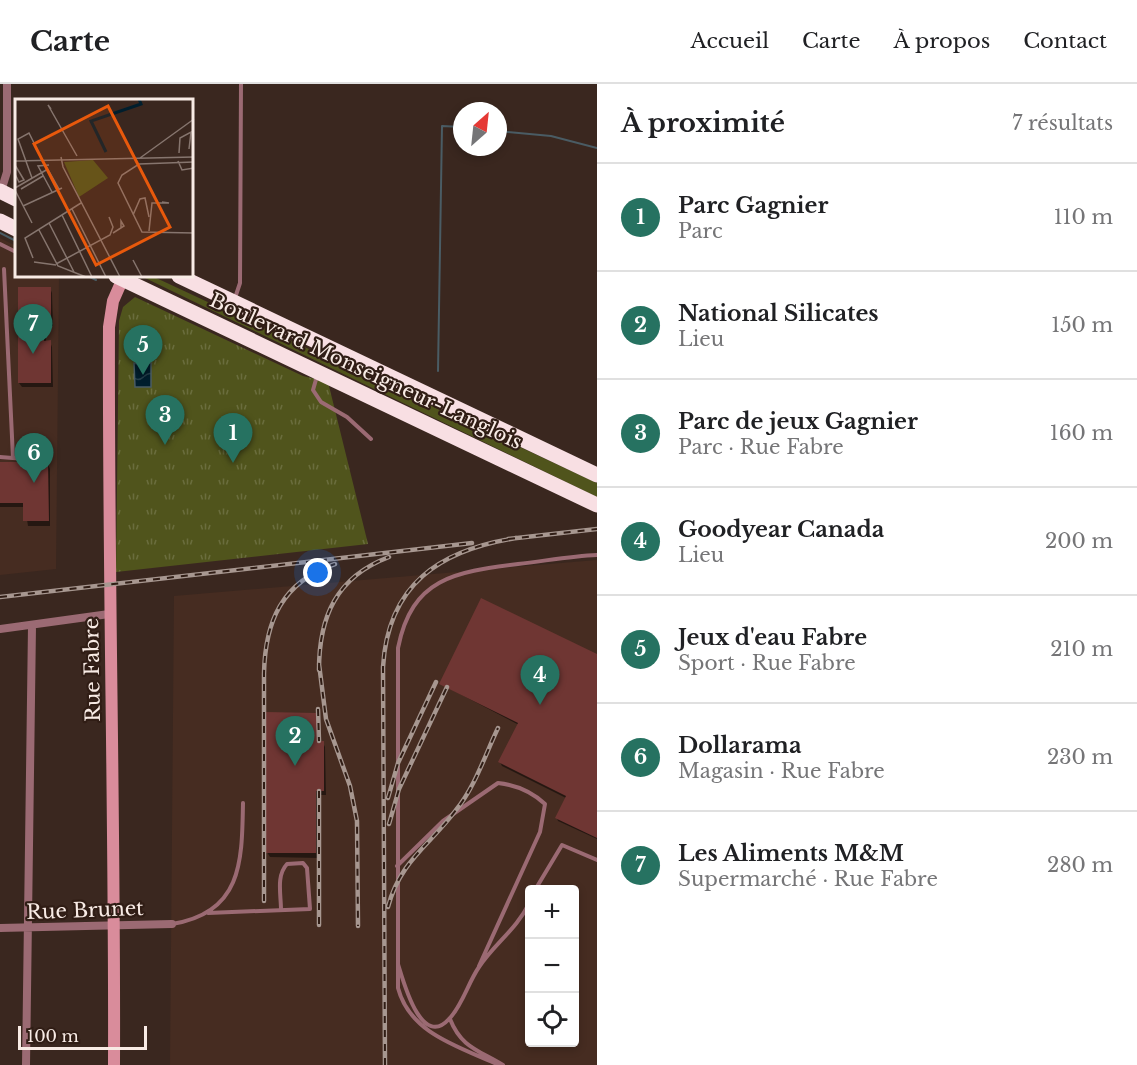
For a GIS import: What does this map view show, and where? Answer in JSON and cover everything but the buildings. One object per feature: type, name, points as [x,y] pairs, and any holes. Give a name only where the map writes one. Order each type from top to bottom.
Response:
[{"type":"highway","points":[[1,191],[15,198]]},
{"type":"highway","points":[[0,221],[15,228]]},
{"type":"highway","name":"Boulevard Monseigneur-Langlois","points":[[123,278],[597,505]]},
{"type":"highway","name":"Boulevard Monseigneur-Langlois","points":[[183,278],[597,475]]},
{"type":"street","points":[[1,191],[7,172],[7,84]]},
{"type":"street","name":"Rue Fabre","points":[[114,1065],[115,926],[109,615],[109,327],[113,301],[121,278]]},
{"type":"street","points":[[0,629],[109,615]]},
{"type":"street","points":[[26,1065],[30,929],[32,626]]},
{"type":"street","name":"Rue Brunet","points":[[0,928],[172,924]]},
{"type":"lane","points":[[233,302],[240,283],[241,84]]},
{"type":"lane","points":[[0,244],[15,252]]},
{"type":"lane","points":[[4,269],[2,291],[13,458]]},
{"type":"lane","points":[[319,372],[313,390],[318,400],[347,417],[371,439]]},
{"type":"lane","points":[[0,457],[38,460]]},
{"type":"lane","points":[[501,1065],[433,1034],[413,1019],[400,996],[397,959],[397,657],[402,629],[417,600],[432,586],[459,573],[597,555]]},
{"type":"lane","points":[[397,866],[443,821],[498,783],[513,785],[538,797],[545,804],[540,832],[479,966],[450,1019],[442,1025],[435,1026],[425,1022],[416,1013],[410,1003],[397,959]]},
{"type":"lane","points":[[208,914],[227,892],[240,866],[243,803]]},
{"type":"lane","points":[[538,885],[562,845],[597,860]]},
{"type":"lane","points":[[172,924],[208,914],[310,909],[308,868],[295,862],[287,864],[280,877],[281,910]]},
{"type":"lane","points":[[479,966],[520,921],[525,912]]},
{"type":"lane","points":[[450,1019],[456,1034],[462,1041],[501,1065]]},
{"type":"shaded area","points":[[0,238],[15,246],[15,278],[59,278],[56,569],[0,575]]},
{"type":"shaded area","points":[[597,560],[597,1065],[170,1065],[174,596]]},
{"type":"green space","points":[[145,278],[156,278],[597,483],[597,497]]},
{"type":"green space","points":[[135,297],[303,376],[328,382],[368,544],[116,572],[119,321],[123,307]]},
{"type":"water","points":[[134,363],[151,363],[151,387],[135,387]]},
{"type":"waterway","points":[[438,371],[442,126],[453,127]]},
{"type":"waterway","points":[[507,132],[551,136],[597,148]]},
{"type":"waterway","points":[[0,233],[15,240]]},
{"type":"waterway","points":[[92,278],[96,280]]},
{"type":"railway","points":[[508,539],[597,529]]},
{"type":"railway","points":[[385,1065],[383,667],[387,638],[395,614],[407,593],[423,576],[442,562],[464,552],[516,538]]},
{"type":"railway","points":[[0,597],[472,543]]},
{"type":"railway","points":[[319,670],[322,633],[334,601],[356,576],[371,565],[389,557]]},
{"type":"railway","points":[[264,901],[264,674],[268,637],[280,606],[290,593],[302,581],[335,564]]},
{"type":"railway","points":[[319,664],[326,719],[350,786],[357,821],[358,926]]},
{"type":"railway","points":[[388,798],[398,763],[436,682]]},
{"type":"railway","points":[[389,824],[399,789],[447,687]]},
{"type":"railway","points":[[318,709],[319,741]]},
{"type":"railway","points":[[388,907],[393,891],[408,865],[463,801],[498,728]]},
{"type":"railway","points":[[319,791],[319,925]]},
{"type":"place","name":"Les Aliments M&M","points":[[33,354]]},
{"type":"place","name":"Jeux d'eau Fabre","points":[[143,375]]},
{"type":"place","name":"Parc de jeux Gagnier","points":[[165,445]]},
{"type":"place","name":"Parc Gagnier","points":[[233,463]]},
{"type":"place","name":"Dollarama","points":[[34,483]]},
{"type":"place","name":"Goodyear Canada","points":[[540,705]]},
{"type":"place","name":"National Silicates","points":[[295,766]]}]
